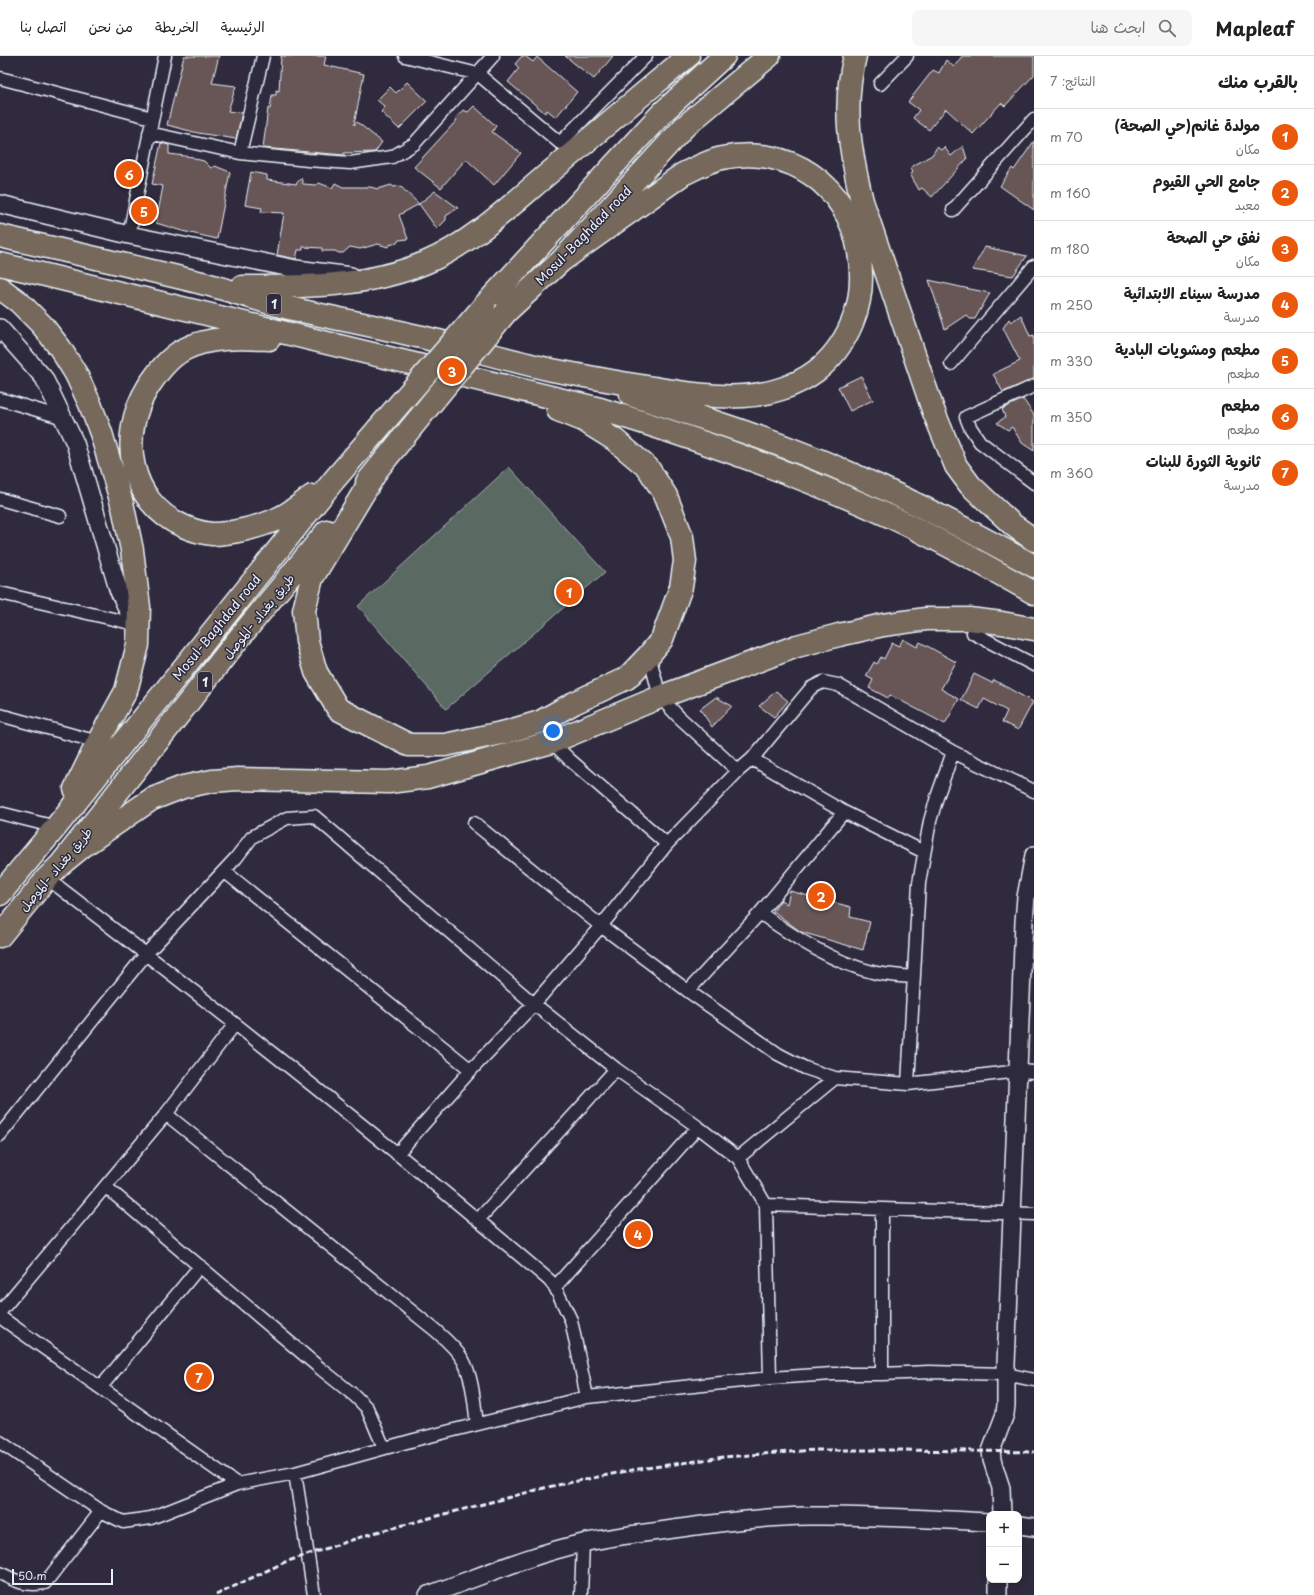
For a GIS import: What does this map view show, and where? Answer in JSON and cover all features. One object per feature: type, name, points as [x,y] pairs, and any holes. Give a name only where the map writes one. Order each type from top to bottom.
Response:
[{"type":"highway","points":[[208,285],[239,287],[313,286],[377,277],[427,262],[455,247],[503,213],[688,56]]},
{"type":"highway","name":"Mosul-Baghdad road","points":[[56,827],[334,480],[484,306],[663,112],[724,56]]},
{"type":"highway","name":"Mosul-Baghdad road","points":[[411,428],[506,312],[561,260],[684,127],[769,56]]},
{"type":"highway","points":[[855,56],[851,70],[847,122],[853,166],[862,201],[933,410],[956,466],[970,485],[1013,525],[1034,540]]},
{"type":"highway","points":[[550,369],[677,391],[742,396],[764,394],[799,381],[815,372],[839,348],[848,332],[860,301],[862,284],[861,265],[854,229],[847,213],[837,200],[827,188],[813,176],[800,168],[786,161],[761,156],[738,156],[702,164],[683,174],[561,260]]},
{"type":"highway","name":"1","points":[[0,236],[208,285],[280,306],[417,336],[550,369]]},
{"type":"highway","points":[[0,264],[600,409],[648,424],[712,445],[796,476],[890,516],[961,552],[1034,593]]},
{"type":"highway","points":[[0,288],[19,302],[42,325],[60,348],[76,374],[90,404],[101,433],[123,507],[132,550],[139,607],[137,629],[126,691],[98,742],[56,827],[0,894]]},
{"type":"highway","points":[[334,480],[296,508],[277,519],[260,525],[234,531],[212,534],[194,530],[175,522],[166,516],[149,500],[137,482],[132,462],[131,441],[134,419],[143,395],[155,376],[169,360],[186,348],[211,340],[240,338],[272,339],[342,347]]},
{"type":"highway","points":[[550,369],[712,421],[806,455],[898,495],[1034,566]]},
{"type":"highway","points":[[376,472],[312,578],[304,610],[307,641],[316,672],[338,709],[409,745],[445,745],[506,732],[540,722],[574,703],[627,678],[662,639],[681,587],[685,561],[682,537],[666,496],[648,468],[615,440],[583,420],[490,382]]},
{"type":"highway","name":"طريق بغداد -الموصل","points":[[0,936],[54,871],[239,638],[411,428]]},
{"type":"highway","points":[[54,871],[83,846],[152,800],[183,787],[212,781],[238,779],[382,782],[428,777],[552,742],[660,697],[797,646],[883,625],[926,619],[969,619],[1034,629]]},
{"type":"street","points":[[129,235],[165,56]]},
{"type":"street","points":[[240,153],[263,56]]},
{"type":"street","points":[[405,56],[478,74],[560,143],[646,56]]},
{"type":"street","points":[[149,133],[240,153],[350,163],[392,157],[414,144],[493,56]]},
{"type":"street","points":[[880,84],[907,56]]},
{"type":"street","points":[[0,78],[152,118]]},
{"type":"street","points":[[953,210],[1034,120]]},
{"type":"street","points":[[0,204],[129,235],[296,269],[328,274],[377,277]]},
{"type":"street","points":[[951,364],[1034,266]]},
{"type":"street","points":[[0,328],[44,378],[64,418],[75,443],[118,589],[137,629]]},
{"type":"street","points":[[1034,386],[966,416],[970,427],[980,442],[1034,483]]},
{"type":"street","points":[[0,399],[64,418]]},
{"type":"street","points":[[0,499],[60,516]]},
{"type":"street","points":[[0,593],[137,629]]},
{"type":"street","points":[[973,633],[1034,665]]},
{"type":"street","points":[[649,655],[660,697],[678,716],[738,771]]},
{"type":"street","points":[[397,1154],[471,1070],[534,1004],[601,926],[667,844],[738,771],[752,759],[811,688],[823,682],[838,685],[953,752],[1034,791]]},
{"type":"street","points":[[0,715],[98,742]]},
{"type":"street","points":[[552,742],[570,760],[667,844]]},
{"type":"street","points":[[908,1084],[919,883],[924,852],[937,797],[953,752]]},
{"type":"street","points":[[752,759],[844,812],[924,852]]},
{"type":"street","points":[[688,991],[760,913],[844,812]]},
{"type":"street","points":[[0,813],[56,827]]},
{"type":"street","points":[[0,1135],[146,954],[236,858],[252,837],[287,818],[314,816],[534,1004],[616,1069],[698,1127],[738,1158],[766,1205],[770,1378]]},
{"type":"street","points":[[474,823],[601,926],[688,991],[778,1054],[805,1068],[835,1078],[908,1084],[1026,1071]]},
{"type":"street","points":[[1002,1511],[1001,1488],[992,1460],[991,1451],[1005,1414],[1006,1405],[1005,1374],[1012,1214],[1026,1071],[1029,922],[1026,897],[1034,855]]},
{"type":"street","points":[[54,871],[146,954],[397,1154],[549,1280],[555,1288],[571,1320],[587,1397]]},
{"type":"street","points":[[224,871],[471,1070]]},
{"type":"street","points":[[760,913],[815,948],[842,962],[876,973],[913,977]]},
{"type":"street","points":[[0,1312],[166,1114],[235,1024]]},
{"type":"street","points":[[478,1220],[616,1069]]},
{"type":"street","points":[[738,1158],[835,1078]]},
{"type":"street","points":[[166,1114],[435,1330],[453,1347],[463,1360],[471,1381],[477,1424]]},
{"type":"street","points":[[555,1288],[698,1127]]},
{"type":"street","points":[[106,1186],[321,1369],[355,1396],[367,1408],[384,1448]]},
{"type":"street","points":[[766,1205],[1034,1214]]},
{"type":"street","points":[[882,1209],[882,1374]]},
{"type":"street","points":[[101,1388],[200,1266]]},
{"type":"street","points":[[0,1317],[237,1484]]},
{"type":"street","points":[[0,1442],[101,1511],[123,1522],[151,1518],[237,1484],[295,1473],[384,1448],[587,1397],[770,1378],[833,1374],[929,1372],[1005,1374],[1034,1380]]},
{"type":"street","points":[[295,1473],[314,1595]]},
{"type":"street","points":[[0,1573],[19,1583],[32,1585],[45,1583],[101,1511]]},
{"type":"street","points":[[428,1595],[523,1561],[583,1543],[701,1525],[753,1519],[806,1516],[859,1516],[986,1522]]},
{"type":"street","points":[[1022,1525],[1034,1527]]},
{"type":"street","points":[[580,1595],[583,1543]]},
{"type":"street","points":[[998,1583],[998,1595]]},
{"type":"green space","points":[[509,467],[605,572],[446,709],[358,606]]},
{"type":"building","points":[[184,56],[219,56],[212,83],[236,86],[228,111],[242,113],[236,139],[198,133],[167,125]]},
{"type":"building","points":[[281,56],[326,56],[324,65],[364,74],[354,125],[357,122],[382,142],[375,152],[344,153],[344,155],[263,148],[268,108],[270,109],[272,95],[276,95],[276,90],[279,91]]},
{"type":"building","points":[[522,56],[525,56],[533,62],[537,57],[577,92],[556,117],[547,110],[545,113],[508,82],[519,68],[515,64]]},
{"type":"building","points":[[565,56],[613,56],[594,79]]},
{"type":"building","points":[[962,56],[1034,56],[1034,75],[1005,106],[1001,103],[973,134],[946,109],[929,130],[913,118],[919,110],[908,102],[933,70],[939,73],[946,60],[954,67]]},
{"type":"building","points":[[407,82],[427,101],[399,129],[381,112],[385,107],[377,100],[390,87],[396,93]]},
{"type":"building","points":[[474,106],[496,126],[492,132],[521,153],[494,185],[466,159],[441,188],[414,167],[457,120],[455,119],[463,110],[468,112]]},
{"type":"building","points":[[1034,141],[1034,210],[1000,186],[1012,168],[1014,170]]},
{"type":"building","points":[[161,143],[169,145],[169,154],[193,157],[204,161],[211,168],[215,166],[230,172],[217,239],[156,223],[163,186],[152,184]]},
{"type":"building","points":[[963,146],[967,159],[932,197],[922,188],[919,190],[910,174],[913,173],[911,167],[932,155],[937,147],[941,150],[944,147],[951,156]]},
{"type":"building","points":[[251,172],[267,175],[267,180],[296,184],[301,178],[303,184],[316,185],[319,183],[332,188],[335,183],[343,187],[370,187],[378,189],[391,185],[394,187],[400,186],[419,204],[399,215],[408,239],[399,240],[397,243],[389,245],[388,247],[378,244],[360,249],[350,247],[343,253],[335,251],[322,251],[322,248],[303,247],[303,250],[298,250],[296,259],[277,255],[284,213],[261,212],[262,208],[245,205]]},
{"type":"building","points":[[435,191],[458,208],[446,216],[446,220],[437,229],[419,204]]},
{"type":"building","points":[[985,247],[1027,256],[1013,276],[972,270]]},
{"type":"building","points":[[929,280],[990,293],[975,319],[970,319],[966,315],[945,329]]},
{"type":"building","points":[[1021,315],[1030,336],[1034,335],[1034,379],[1003,392],[993,374],[1020,361],[1003,328],[1009,319],[1011,322]]},
{"type":"building","points":[[861,376],[873,400],[850,411],[838,387]]},
{"type":"building","points":[[1023,399],[1034,415],[1034,451],[1022,443],[1012,427],[1008,430],[997,423],[1005,417],[1002,409]]},
{"type":"building","points":[[903,639],[917,647],[920,642],[956,662],[941,689],[959,699],[945,724],[890,695],[888,698],[869,688],[873,680],[866,676],[874,662],[877,664],[881,657],[884,659],[892,643],[899,646]]},
{"type":"building","points":[[974,674],[992,683],[994,680],[1033,702],[1018,730],[1002,722],[1007,711],[984,699],[979,709],[961,700]]},
{"type":"building","points":[[776,691],[788,701],[774,717],[759,706]]},
{"type":"building","points":[[716,697],[732,706],[712,727],[700,709]]},
{"type":"building","points":[[790,891],[851,907],[850,917],[870,922],[863,950],[801,932],[773,911],[781,900],[787,904]]},
{"type":"railway","points":[[216,1595],[285,1562],[373,1533],[548,1487],[632,1470],[724,1457],[815,1450],[1034,1452]]},
{"type":"place","name":"مطعم","points":[[129,174]]},
{"type":"place","name":"مطعم ومشويات البادية","points":[[144,211]]},
{"type":"place","name":"نفق حي الصحة","points":[[452,371]]},
{"type":"place","name":"مولدة غانم(حي الصحة)","points":[[569,592]]},
{"type":"place","name":"جامع الحي القيوم","points":[[821,896]]},
{"type":"place","name":"مدرسة سيناء الابتدائية","points":[[638,1234]]},
{"type":"place","name":"ثانوية الثورة للبنات","points":[[199,1377]]}]
